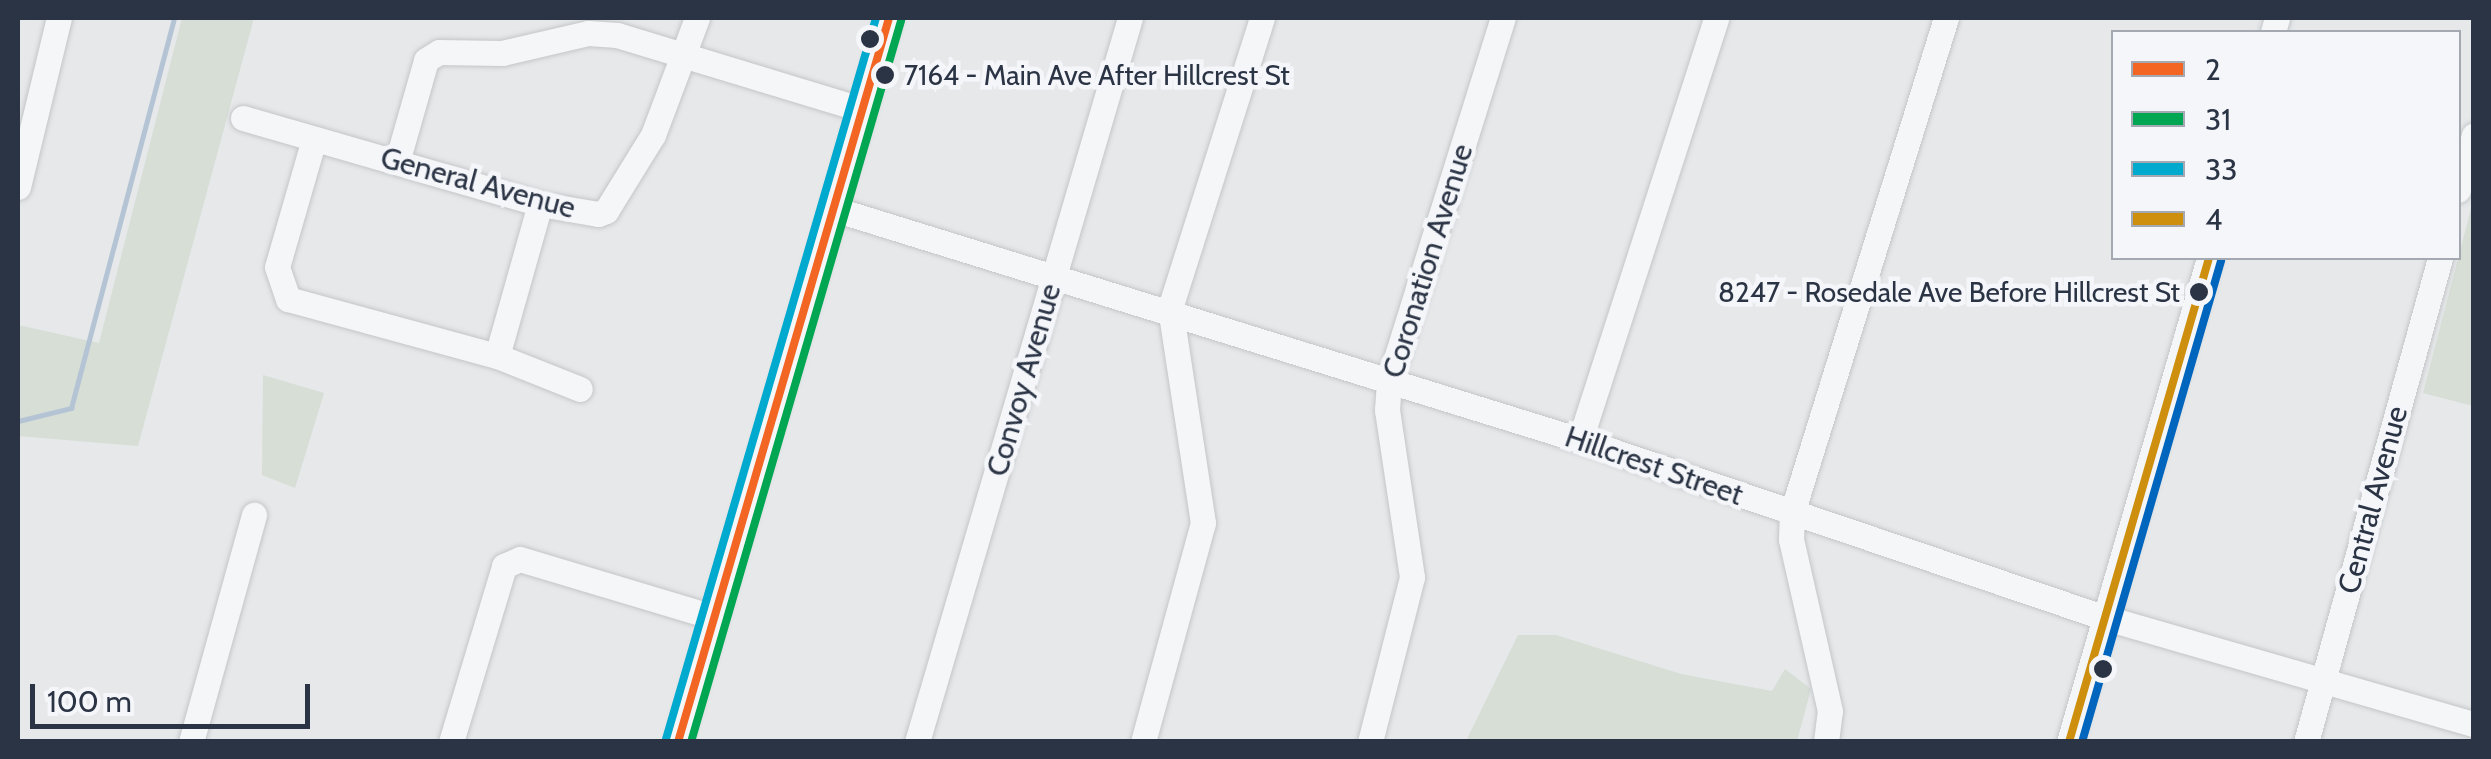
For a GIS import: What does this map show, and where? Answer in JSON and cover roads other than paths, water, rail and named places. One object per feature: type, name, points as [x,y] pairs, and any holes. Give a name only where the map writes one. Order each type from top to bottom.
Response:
[{"type":"street","points":[[18,186],[59,18]]},
{"type":"street","points":[[684,60],[696,18]]},
{"type":"street","points":[[678,742],[888,18]]},
{"type":"street","name":"Convoy Avenue","points":[[917,742],[1130,18]]},
{"type":"street","points":[[1143,742],[1203,523],[1170,308],[1262,18]]},
{"type":"street","name":"Coronation Avenue","points":[[1370,742],[1412,576],[1387,410],[1389,382],[1503,18]]},
{"type":"street","points":[[1580,440],[1716,18]]},
{"type":"street","points":[[1826,742],[1830,711],[1792,513],[1946,18]]},
{"type":"street","points":[[397,162],[426,60],[439,52],[502,53],[588,32],[617,35],[684,60],[861,109]]},
{"type":"street","name":"General Avenue","points":[[243,118],[540,204],[606,211],[653,135],[684,60]]},
{"type":"street","points":[[2461,180],[2474,135]]},
{"type":"street","points":[[314,139],[278,268],[288,299],[497,356],[580,389]]},
{"type":"street","points":[[497,356],[540,204]]},
{"type":"street","name":"Hillcrest Street","points":[[834,208],[1170,308],[1389,382],[1580,440],[2106,618],[2474,724]]},
{"type":"street","points":[[2069,742],[2208,260]]},
{"type":"street","name":"Central Avenue","points":[[2306,742],[2439,260]]},
{"type":"street","points":[[191,742],[254,515]]},
{"type":"street","points":[[451,742],[504,566],[520,560],[713,617]]},
{"type":"waterway","points":[[18,421],[71,408],[174,18]]},
{"type":"place","name":"7164 - Main Ave After Hillcrest St","points":[[885,75]]},
{"type":"place","name":"8247 - Rosedale Ave Before Hillcrest St","points":[[2199,292]]}]
